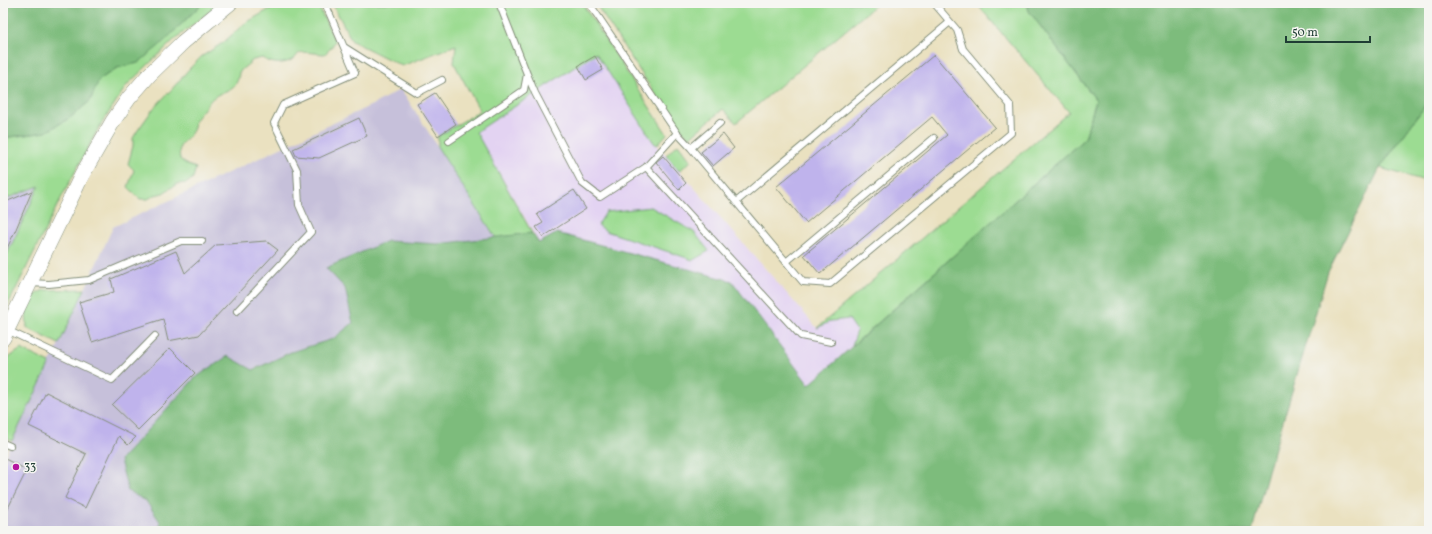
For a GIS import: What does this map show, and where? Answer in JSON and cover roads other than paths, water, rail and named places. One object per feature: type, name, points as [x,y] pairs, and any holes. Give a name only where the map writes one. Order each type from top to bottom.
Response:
[{"type":"street","points":[[5,334],[82,175],[112,121],[129,98],[183,42],[230,3]]},
{"type":"lane","points":[[237,311],[311,232],[300,205],[297,170],[274,123],[283,105],[356,73],[325,3]]},
{"type":"lane","points":[[499,3],[535,93],[582,183],[600,197],[646,167],[678,133]]},
{"type":"lane","points":[[589,3],[678,133],[802,282],[830,284],[1011,133],[1010,105],[963,49],[957,30],[934,3]]},
{"type":"lane","points":[[736,202],[950,22]]},
{"type":"lane","points":[[344,47],[417,93],[442,80]]},
{"type":"lane","points":[[449,141],[524,90],[527,74]]},
{"type":"lane","points":[[691,148],[720,123]]},
{"type":"lane","points":[[786,262],[934,138]]},
{"type":"lane","points":[[646,167],[801,336],[831,342]]},
{"type":"lane","points":[[30,283],[49,284],[89,280],[181,241],[202,241]]},
{"type":"lane","points":[[5,334],[112,380],[155,336]]},
{"type":"lane","points":[[3,443],[10,446]]},
{"type":"place","name":"33","points":[[16,467]]}]
